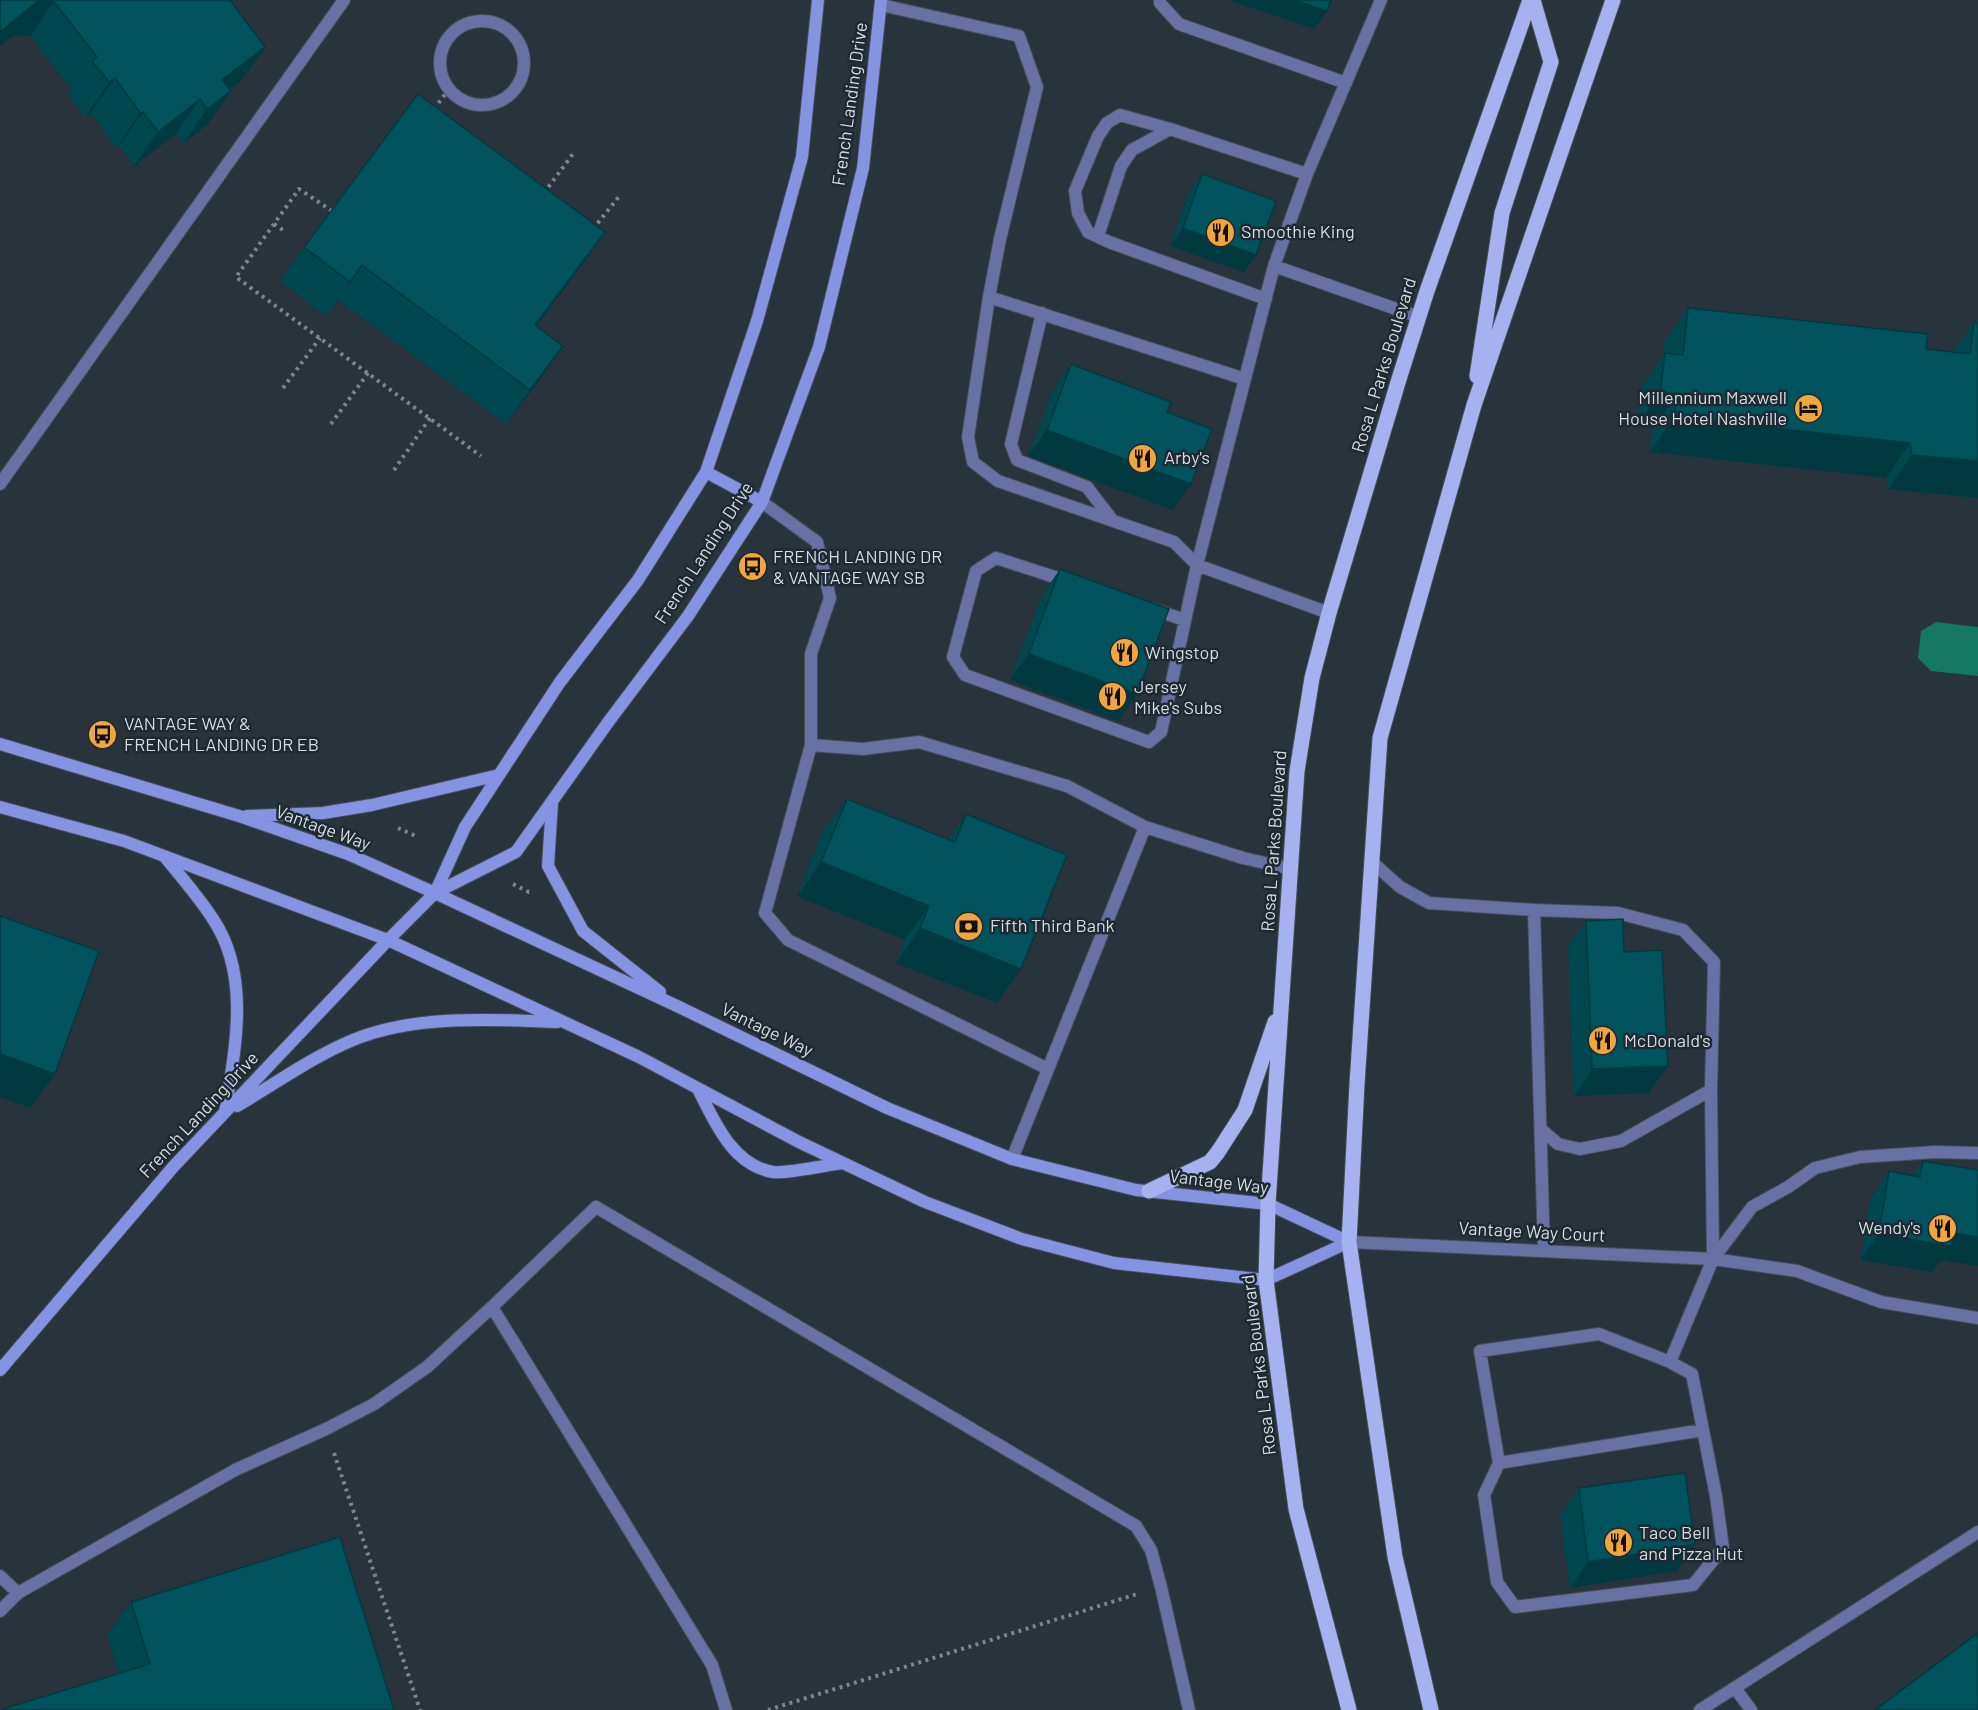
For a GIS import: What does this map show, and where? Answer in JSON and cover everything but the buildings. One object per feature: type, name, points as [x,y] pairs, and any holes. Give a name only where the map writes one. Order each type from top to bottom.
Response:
[{"type":"main road","name":"Rosa L Parks Boulevard","points":[[1348,1710],[1296,1509],[1266,1280],[1268,1203],[1297,771],[1312,678],[1329,613],[1419,317],[1532,0]]},
{"type":"main road","points":[[1471,417],[1502,213],[1551,62],[1532,0]]},
{"type":"main road","points":[[1431,1710],[1395,1557],[1349,1242],[1380,738],[1471,417],[1613,0]]},
{"type":"main road","points":[[1149,1191],[1210,1162],[1218,1152],[1245,1110],[1282,999]]},
{"type":"street","points":[[0,484],[344,0]]},
{"type":"street","name":"French Landing Drive","points":[[435,892],[465,826],[560,682],[638,580],[706,472],[757,321],[802,157],[818,0]]},
{"type":"street","points":[[1160,0],[1160,3],[1179,24],[1346,83]]},
{"type":"street","points":[[1085,587],[996,558],[976,572],[953,657],[965,675],[1149,742],[1161,732],[1197,565],[1274,266],[1307,174],[1381,0]]},
{"type":"street","points":[[881,2],[1019,36],[1037,87],[1000,238],[989,297],[968,436],[974,462],[998,481],[1174,543],[1197,565],[1329,613]]},
{"type":"street","name":"French Landing Drive","points":[[0,1370],[174,1166],[435,892],[516,852],[609,721],[688,616],[762,502],[819,347],[863,168],[881,2]]},
{"type":"street","points":[[473,21],[488,21],[503,27],[514,36],[520,45],[524,65],[517,85],[508,96],[488,105],[476,105],[459,99],[449,89],[442,78],[440,56],[445,41],[457,28],[473,21]]},
{"type":"street","points":[[1266,299],[1109,242],[1088,232],[1077,213],[1075,191],[1102,129],[1120,115],[1307,174]]},
{"type":"street","points":[[1098,236],[1121,166],[1132,150],[1170,129]]},
{"type":"street","points":[[1274,266],[1419,317]]},
{"type":"street","points":[[989,297],[1245,379]]},
{"type":"street","points":[[1042,313],[1011,444],[1017,460],[1087,487],[1114,522]]},
{"type":"street","points":[[706,472],[762,502],[817,542],[830,598],[811,654],[811,745],[765,913],[788,940],[1048,1069]]},
{"type":"street","points":[[1141,605],[1185,620]]},
{"type":"street","points":[[811,745],[863,749],[919,742],[1066,786],[1145,827],[1243,858],[1291,869]]},
{"type":"street","name":"Vantage Way","points":[[0,744],[239,816],[348,854],[435,892],[677,1006],[887,1108],[1012,1159],[1136,1190],[1268,1203],[1349,1242]]},
{"type":"street","points":[[239,816],[323,813],[372,805],[499,775]]},
{"type":"street","points":[[552,802],[548,866],[583,931],[677,1006]]},
{"type":"street","points":[[0,807],[124,841],[388,940],[639,1057],[843,1163],[926,1202],[1022,1239],[1114,1263],[1266,1280],[1349,1242]]},
{"type":"street","points":[[1012,1159],[1145,827]]},
{"type":"street","points":[[164,856],[214,919],[226,943],[237,978],[236,1043],[225,1112]]},
{"type":"street","points":[[1372,862],[1400,887],[1429,903],[1618,913],[1683,930],[1714,962],[1711,1090],[1713,1259]]},
{"type":"street","points":[[1534,910],[1544,1251]]},
{"type":"street","points":[[225,1112],[353,1040],[396,1027],[480,1018],[562,1022]]},
{"type":"street","points":[[697,1088],[722,1135],[736,1152],[751,1164],[774,1173],[843,1163]]},
{"type":"street","points":[[1542,1130],[1558,1144],[1580,1149],[1621,1141],[1711,1090]]},
{"type":"street","points":[[1670,1362],[1713,1259],[1752,1207],[1815,1168],[1860,1157],[1935,1152],[1978,1153]]},
{"type":"street","points":[[0,1611],[18,1593],[235,1470],[326,1429],[374,1404],[427,1367],[596,1207],[1136,1526],[1151,1550],[1189,1710]]},
{"type":"street","name":"Vantage Way Court","points":[[1349,1242],[1713,1259],[1797,1271],[1881,1302],[1978,1318]]},
{"type":"street","points":[[492,1307],[712,1665],[726,1710]]},
{"type":"street","points":[[1599,1334],[1670,1362],[1692,1374],[1703,1430],[1723,1548],[1693,1585],[1515,1607],[1497,1582],[1484,1495],[1499,1463],[1480,1351],[1599,1334]]},
{"type":"street","points":[[1499,1463],[1703,1430]]},
{"type":"street","points":[[1700,1710],[1978,1532]]},
{"type":"street","points":[[0,1576],[18,1593]]},
{"type":"street","points":[[1735,1688],[1751,1710]]},
{"type":"path","points":[[428,117],[449,89]]},
{"type":"path","points":[[540,199],[575,150]]},
{"type":"path","points":[[332,211],[298,189],[236,277],[481,456]]},
{"type":"path","points":[[588,235],[621,194]]},
{"type":"path","points":[[274,224],[286,232]]},
{"type":"path","points":[[283,388],[320,338]]},
{"type":"path","points":[[331,424],[368,373]]},
{"type":"path","points":[[394,470],[430,418]]},
{"type":"path","points":[[326,1429],[420,1710]]},
{"type":"path","points":[[768,1710],[1161,1587]]},
{"type":"shaded area","points":[[1936,622],[1978,627],[1978,676],[1931,671],[1918,658],[1921,631]]},
{"type":"place","name":"Smoothie King","points":[[1220,232]]},
{"type":"place","name":"Millennium Maxwell House Hotel Nashville","points":[[1808,408]]},
{"type":"place","name":"Arby's","points":[[1143,458]]},
{"type":"place","name":"FRENCH LANDING DR & VANTAGE WAY SB","points":[[752,567]]},
{"type":"place","name":"Wingstop","points":[[1124,653]]},
{"type":"place","name":"Jersey Mike's Subs","points":[[1113,697]]},
{"type":"place","name":"VANTAGE WAY & FRENCH LANDING DR EB","points":[[103,734]]},
{"type":"place","name":"Fifth Third Bank","points":[[969,926]]},
{"type":"place","name":"McDonald's","points":[[1603,1041]]},
{"type":"place","name":"Wendy's","points":[[1942,1228]]},
{"type":"place","name":"Taco Bell and Pizza Hut","points":[[1618,1543]]}]
